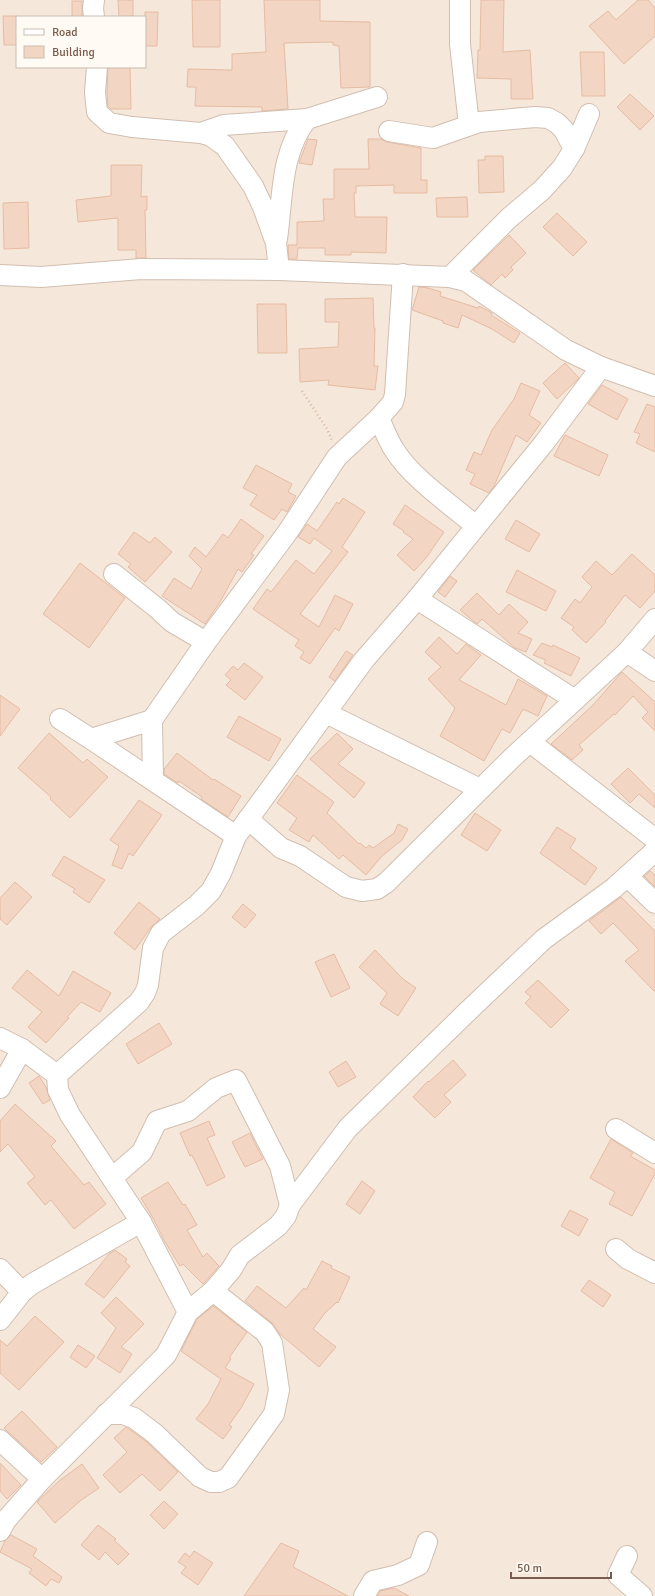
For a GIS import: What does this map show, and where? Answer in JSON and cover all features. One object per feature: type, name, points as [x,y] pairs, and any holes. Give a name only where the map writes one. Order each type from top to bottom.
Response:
[{"type":"street","points":[[94,0],[94,16]]},
{"type":"street","points":[[460,0],[460,44],[469,125]]},
{"type":"street","points":[[97,68],[95,92],[97,112],[109,122],[132,127],[201,132],[211,136],[225,146],[253,186],[264,207],[276,243],[279,270]]},
{"type":"street","points":[[201,132],[224,125],[307,119],[378,97]]},
{"type":"street","points":[[450,277],[504,223],[542,190],[562,168],[574,148],[589,114]]},
{"type":"street","points":[[389,131],[433,138],[469,125],[487,121],[535,117],[548,118],[557,122],[564,130],[574,148]]},
{"type":"street","points":[[276,243],[286,160],[300,128],[307,119]]},
{"type":"street","points":[[0,275],[41,277],[141,269],[279,270],[450,277],[466,281],[552,341],[602,367],[655,386]]},
{"type":"street","points":[[153,780],[152,720],[206,642],[287,533],[337,457],[379,418],[392,402],[395,394],[403,274]]},
{"type":"street","points":[[57,1075],[139,1002],[146,993],[153,948],[161,933],[196,906],[211,890],[221,873],[236,836],[364,660],[417,599],[544,443],[602,367]]},
{"type":"street","points":[[379,418],[395,452],[415,475],[476,526]]},
{"type":"street","points":[[114,574],[172,622],[206,642]]},
{"type":"street","points":[[417,599],[575,700]]},
{"type":"street","points":[[248,819],[281,848],[300,856],[346,887],[362,891],[377,889],[530,742],[627,652],[655,619]]},
{"type":"street","points":[[627,652],[655,671]]},
{"type":"street","points":[[326,713],[480,790]]},
{"type":"street","points":[[60,720],[92,739],[236,836]]},
{"type":"street","points":[[92,739],[152,720]]},
{"type":"street","points":[[530,742],[655,838]]},
{"type":"street","points":[[0,1531],[6,1520],[42,1479],[166,1355],[188,1312],[213,1291],[231,1270],[240,1255],[278,1226],[286,1216],[290,1205],[354,1122],[544,939],[614,888],[655,851]]},
{"type":"street","points":[[626,876],[655,903]]},
{"type":"street","points":[[0,1038],[22,1049],[57,1075],[58,1090],[70,1115],[141,1222],[188,1312]]},
{"type":"street","points":[[0,1088],[22,1049]]},
{"type":"street","points":[[112,1178],[142,1152],[157,1121],[188,1111],[216,1088],[236,1080],[280,1166],[290,1205]]},
{"type":"street","points":[[616,1129],[655,1153]]},
{"type":"street","points":[[0,1320],[22,1292],[32,1284],[141,1222]]},
{"type":"street","points":[[616,1249],[628,1259],[655,1274]]},
{"type":"street","points":[[0,1269],[22,1292]]},
{"type":"street","points":[[106,1414],[123,1414],[134,1418],[154,1434],[200,1478],[211,1482],[219,1482],[228,1478],[274,1414],[279,1390],[272,1343],[269,1337],[265,1332],[213,1291]]},
{"type":"street","points":[[0,1440],[42,1479]]},
{"type":"street","points":[[364,1596],[373,1582],[398,1575],[419,1565],[427,1542]]},
{"type":"street","points":[[627,1556],[618,1575],[642,1596]]},
{"type":"path","points":[[302,391],[327,429],[337,457]]},
{"type":"shaded area","points":[[0,0],[655,0],[655,1596],[0,1596]]},
{"type":"building","points":[[118,0],[133,0],[133,16],[119,16]]},
{"type":"building","points":[[192,0],[220,0],[220,47],[193,47]]},
{"type":"building","points":[[264,0],[320,0],[320,21],[370,22],[370,87],[341,88],[339,46],[333,45],[333,42],[284,43],[288,109],[262,111],[262,107],[195,106],[196,87],[187,87],[188,69],[232,70],[232,54],[266,52]]},
{"type":"building","points":[[481,0],[504,0],[503,52],[530,50],[533,99],[511,99],[511,79],[477,78],[478,50],[480,50]]},
{"type":"building","points":[[638,0],[648,0],[655,8],[655,36],[624,64],[589,26],[608,11],[616,20]]},
{"type":"building","points":[[72,1],[82,1],[82,16],[72,16]]},
{"type":"building","points":[[145,12],[158,12],[157,46],[146,46]]},
{"type":"building","points":[[3,16],[16,16],[16,45],[4,45]]},
{"type":"building","points":[[580,52],[604,52],[605,96],[582,96]]},
{"type":"building","points":[[108,68],[130,68],[131,109],[111,109],[108,106]]},
{"type":"building","points":[[630,94],[654,116],[640,130],[617,107]]},
{"type":"building","points":[[308,139],[317,140],[312,165],[299,163]]},
{"type":"building","points":[[368,139],[381,139],[387,142],[421,148],[421,180],[427,180],[427,193],[394,193],[394,185],[356,186],[356,193],[354,193],[355,217],[387,217],[386,253],[351,252],[351,255],[325,255],[325,248],[298,248],[297,259],[289,259],[288,245],[297,245],[297,222],[324,221],[323,199],[334,199],[334,169],[369,169]]},
{"type":"building","points":[[485,156],[503,156],[504,192],[479,193],[478,160],[485,160]]},
{"type":"building","points":[[111,165],[142,165],[141,197],[147,196],[147,210],[145,210],[146,258],[136,258],[136,250],[118,250],[118,218],[78,222],[76,200],[111,196]]},
{"type":"building","points":[[467,197],[468,217],[437,217],[436,198]]},
{"type":"building","points":[[28,202],[29,248],[4,249],[3,203]]},
{"type":"building","points":[[557,213],[587,242],[573,256],[543,227]]},
{"type":"building","points":[[509,235],[526,253],[511,267],[513,270],[505,278],[502,274],[491,285],[473,270]]},
{"type":"building","points":[[419,287],[441,292],[440,296],[478,308],[479,306],[492,313],[491,315],[520,333],[514,343],[492,329],[462,315],[458,328],[412,310]]},
{"type":"building","points":[[373,298],[375,328],[374,366],[378,366],[375,390],[328,385],[329,380],[300,382],[299,349],[338,347],[339,322],[325,322],[325,299]]},
{"type":"building","points":[[257,304],[286,304],[287,353],[258,353]]},
{"type":"building","points":[[565,363],[579,378],[557,399],[543,383]]},
{"type":"building","points":[[521,383],[540,391],[529,415],[541,423],[527,442],[516,435],[494,486],[489,493],[470,484],[475,474],[466,470],[474,452],[481,455],[492,430],[514,399]]},
{"type":"building","points":[[602,385],[628,399],[617,420],[588,404]]},
{"type":"building","points":[[647,404],[655,407],[655,452],[636,443],[640,434],[634,432]]},
{"type":"building","points":[[565,435],[608,455],[599,476],[554,456]]},
{"type":"building","points":[[256,465],[292,484],[288,492],[296,496],[287,512],[282,509],[274,520],[250,505],[257,495],[243,488]]},
{"type":"building","points":[[343,498],[365,512],[342,547],[348,552],[300,614],[319,627],[335,595],[353,604],[339,631],[335,628],[310,664],[300,658],[304,652],[295,646],[299,640],[253,609],[267,589],[271,592],[296,560],[314,574],[332,551],[314,538],[310,544],[298,537],[307,524],[317,531],[337,502],[339,504]]},
{"type":"building","points":[[405,505],[444,532],[426,558],[414,571],[397,555],[413,539],[393,524]]},
{"type":"building","points":[[241,519],[264,536],[251,554],[254,555],[242,572],[238,569],[220,602],[205,624],[162,596],[174,578],[191,589],[202,569],[189,556],[195,547],[206,557],[223,534],[228,538]]},
{"type":"building","points":[[516,520],[540,534],[529,552],[505,539]]},
{"type":"building","points":[[134,532],[150,543],[155,537],[172,552],[145,582],[128,567],[131,564],[118,554]]},
{"type":"building","points":[[632,554],[655,575],[655,591],[640,608],[625,595],[605,621],[606,622],[586,643],[572,630],[574,627],[561,618],[575,599],[580,603],[592,587],[582,577],[596,561],[612,575]]},
{"type":"building","points":[[80,563],[125,598],[89,648],[43,614]]},
{"type":"building","points":[[517,570],[556,591],[546,611],[506,592]]},
{"type":"building","points":[[450,576],[457,581],[445,597],[438,592]]},
{"type":"building","points":[[477,593],[499,615],[509,604],[528,622],[518,633],[532,639],[526,652],[515,648],[482,619],[477,624],[460,610]]},
{"type":"building","points":[[439,637],[457,654],[466,644],[481,655],[459,680],[506,705],[518,679],[547,696],[538,716],[523,709],[510,733],[502,729],[484,761],[440,736],[455,708],[428,679],[441,667],[425,652]]},
{"type":"building","points":[[542,643],[552,647],[553,645],[580,658],[571,676],[544,663],[546,660],[533,655]]},
{"type":"building","points":[[346,651],[353,655],[335,681],[329,677]]},
{"type":"building","points":[[244,663],[263,677],[245,700],[226,685],[231,680],[225,675],[233,666],[238,670]]},
{"type":"building","points":[[622,672],[655,702],[655,731],[642,718],[648,712],[633,696],[615,715],[614,714],[579,745],[583,750],[572,760],[551,744],[593,705]]},
{"type":"building","points":[[0,695],[20,709],[0,736]]},
{"type":"building","points":[[239,716],[281,739],[269,761],[227,737]]},
{"type":"building","points":[[49,733],[83,763],[87,759],[108,777],[70,818],[50,799],[51,797],[18,768]]},
{"type":"building","points":[[337,733],[353,749],[338,764],[365,783],[354,798],[310,759]]},
{"type":"building","points":[[177,753],[213,780],[214,779],[241,796],[228,817],[201,799],[202,797],[179,781],[178,783],[164,774],[164,769]]},
{"type":"building","points":[[628,768],[655,795],[655,808],[639,794],[630,803],[611,784]]},
{"type":"building","points":[[297,775],[334,802],[327,813],[359,844],[360,843],[366,848],[369,845],[373,848],[394,833],[398,824],[408,829],[402,840],[382,856],[366,875],[343,855],[339,859],[313,835],[309,842],[289,830],[297,818],[277,803]]},
{"type":"building","points":[[139,800],[162,815],[133,856],[129,853],[122,869],[112,865],[119,846],[110,840]]},
{"type":"building","points":[[475,813],[501,830],[487,851],[461,835]]},
{"type":"building","points":[[557,827],[576,839],[570,848],[597,868],[585,885],[540,853]]},
{"type":"building","points":[[64,856],[105,880],[89,903],[73,892],[75,889],[52,875]]},
{"type":"building","points":[[650,871],[655,875],[655,887],[644,876]]},
{"type":"building","points":[[15,882],[32,897],[7,925],[0,919],[0,898]]},
{"type":"building","points":[[621,897],[655,931],[655,992],[625,961],[639,950],[613,923],[601,934],[589,921]]},
{"type":"building","points":[[139,902],[160,919],[151,927],[135,950],[114,933]]},
{"type":"building","points":[[243,904],[256,915],[245,928],[232,917]]},
{"type":"building","points":[[375,950],[403,979],[416,988],[398,1016],[380,1004],[387,993],[359,967]]},
{"type":"building","points":[[334,954],[350,988],[331,997],[315,962]]},
{"type":"building","points":[[27,970],[59,996],[73,971],[111,993],[100,1012],[81,1002],[67,1017],[69,1018],[46,1043],[28,1027],[42,1012],[12,988]]},
{"type":"building","points":[[538,980],[569,1010],[551,1028],[525,1003],[531,997],[525,992]]},
{"type":"building","points":[[159,1023],[172,1044],[138,1064],[126,1044]]},
{"type":"building","points":[[453,1060],[466,1075],[444,1095],[451,1102],[435,1118],[413,1097],[428,1081],[429,1082]]},
{"type":"building","points":[[346,1061],[356,1077],[338,1087],[329,1072]]},
{"type":"building","points":[[39,1076],[46,1087],[50,1100],[43,1104],[29,1083]]},
{"type":"building","points":[[15,1104],[56,1141],[51,1146],[84,1185],[89,1182],[106,1204],[74,1229],[51,1200],[45,1205],[27,1183],[35,1177],[8,1144],[0,1152],[0,1121]]},
{"type":"building","points":[[209,1121],[215,1135],[207,1138],[225,1177],[207,1186],[192,1155],[190,1156],[180,1133]]},
{"type":"building","points":[[250,1133],[263,1159],[245,1167],[232,1142]]},
{"type":"building","points":[[611,1139],[633,1153],[630,1156],[655,1170],[655,1174],[632,1216],[609,1204],[615,1192],[590,1178]]},
{"type":"building","points":[[362,1181],[375,1191],[360,1214],[346,1204]]},
{"type":"building","points":[[168,1182],[183,1205],[185,1204],[197,1225],[187,1230],[203,1257],[207,1253],[219,1266],[203,1284],[183,1264],[180,1266],[141,1198]]},
{"type":"building","points":[[570,1210],[588,1219],[579,1236],[561,1226]]},
{"type":"building","points":[[115,1250],[127,1259],[125,1262],[130,1266],[104,1298],[85,1284],[109,1254]]},
{"type":"building","points":[[322,1261],[332,1266],[331,1268],[350,1277],[338,1303],[337,1302],[325,1313],[313,1329],[336,1347],[319,1367],[280,1334],[272,1323],[245,1301],[257,1286],[286,1308],[304,1288],[306,1290]]},
{"type":"building","points":[[589,1280],[611,1295],[603,1307],[581,1291]]},
{"type":"building","points":[[116,1297],[144,1324],[121,1347],[132,1354],[120,1373],[97,1358],[116,1328],[101,1313]]},
{"type":"building","points":[[213,1306],[247,1332],[229,1358],[231,1359],[225,1368],[254,1384],[241,1408],[229,1425],[232,1427],[223,1439],[196,1419],[208,1404],[221,1379],[181,1351],[197,1319]]},
{"type":"building","points":[[35,1316],[64,1342],[19,1390],[0,1373],[0,1340],[7,1346]]},
{"type":"building","points":[[78,1345],[95,1356],[86,1368],[70,1357]]},
{"type":"building","points":[[22,1411],[57,1447],[41,1462],[4,1428]]},
{"type":"building","points":[[126,1427],[147,1442],[178,1472],[160,1491],[142,1474],[120,1493],[103,1475],[127,1452],[114,1438]]},
{"type":"building","points":[[0,1463],[21,1485],[7,1499],[0,1491]]},
{"type":"building","points":[[82,1464],[99,1488],[80,1501],[55,1523],[37,1502],[59,1481]]},
{"type":"building","points":[[164,1501],[178,1514],[164,1529],[150,1515]]},
{"type":"building","points":[[98,1525],[116,1539],[114,1540],[129,1554],[118,1565],[105,1552],[99,1560],[81,1545]]},
{"type":"building","points":[[11,1535],[37,1549],[33,1556],[62,1577],[59,1583],[51,1579],[46,1586],[29,1573],[32,1569],[0,1552],[5,1541]]},
{"type":"building","points":[[281,1543],[299,1551],[293,1567],[348,1596],[244,1596]]},
{"type":"building","points":[[194,1551],[213,1563],[198,1585],[181,1573],[186,1567],[178,1562],[185,1553],[190,1557]]},
{"type":"building","points":[[394,1588],[409,1596],[377,1596],[380,1591]]}]
